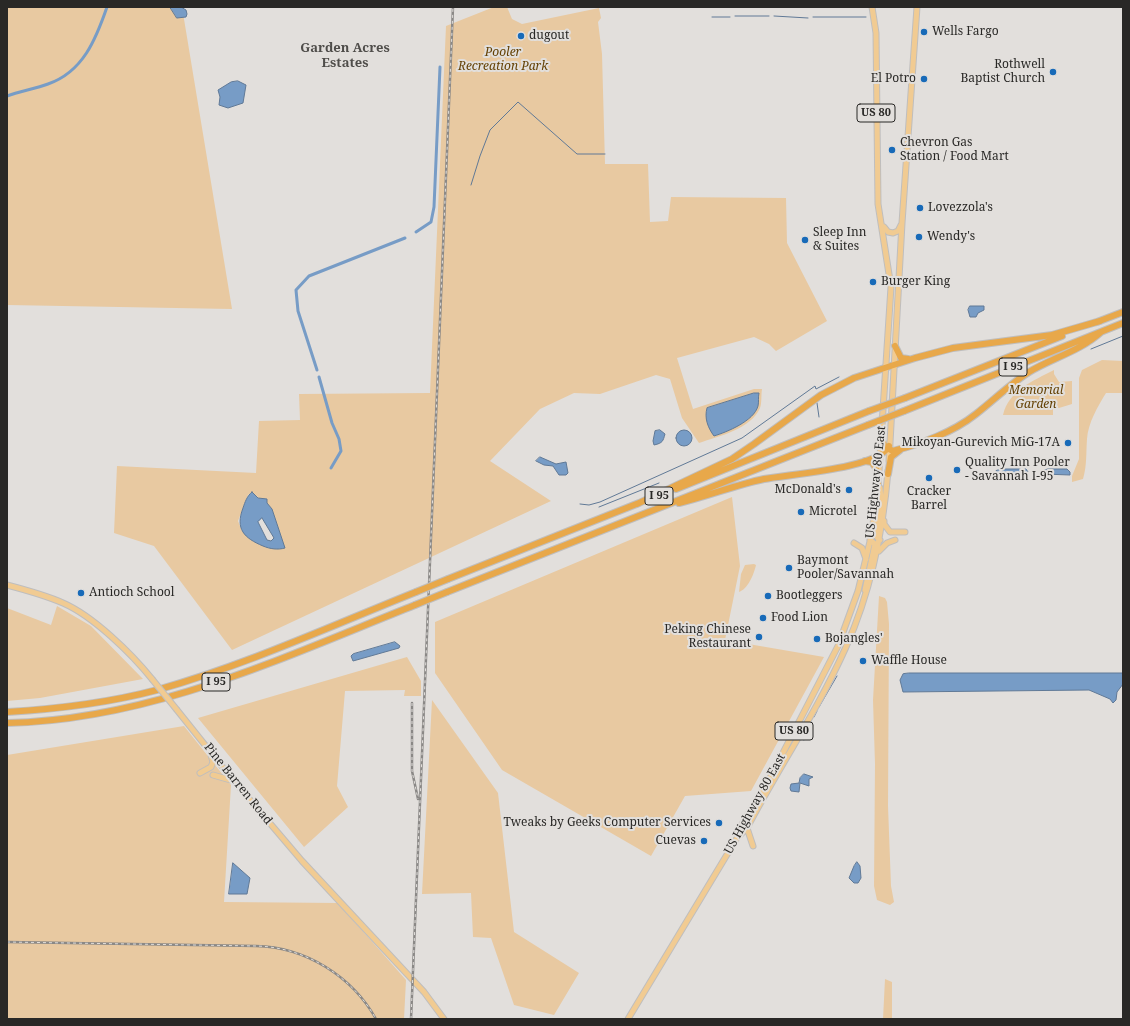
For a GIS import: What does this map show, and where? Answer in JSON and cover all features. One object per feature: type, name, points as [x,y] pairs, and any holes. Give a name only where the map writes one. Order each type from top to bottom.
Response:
[{"type":"highway","name":"I 95","points":[[7,712],[86,704],[156,690],[226,668],[1123,312]]},
{"type":"highway","points":[[637,504],[732,459],[821,395],[838,385],[869,372],[885,369],[915,358],[972,345],[1052,335],[1100,321]]},
{"type":"highway","name":"I 95","points":[[7,723],[85,716],[163,699],[241,674],[1123,323]]},
{"type":"highway","points":[[888,474],[891,457],[896,452],[934,438],[965,422],[1027,373],[1052,359],[1088,343],[1101,332]]},
{"type":"highway","points":[[895,346],[901,358],[915,358]]},
{"type":"highway","points":[[881,438],[889,448]]},
{"type":"highway","points":[[656,509],[765,479],[824,471],[863,461],[880,456],[889,448],[904,448]]},
{"type":"highway","points":[[863,461],[872,462],[874,465],[878,485]]},
{"type":"main road","name":"US Highway 80 East","points":[[628,1019],[737,838],[742,824],[771,776],[838,646],[858,591],[866,560],[878,485],[891,287],[881,218],[877,175],[876,33],[872,7]]},
{"type":"main road","name":"US Highway 80 East","points":[[747,828],[790,754],[846,648],[862,607],[880,540],[888,474],[902,223],[917,7]]},
{"type":"main road","points":[[881,218],[885,229],[889,233],[898,230],[902,223]]},
{"type":"main road","points":[[879,471],[881,499],[876,536],[880,540]]},
{"type":"main road","points":[[884,516],[884,524],[890,532],[906,532]]},
{"type":"main road","points":[[862,607],[875,544],[870,540]]},
{"type":"main road","points":[[877,554],[885,545],[895,540]]},
{"type":"main road","points":[[854,543],[862,548],[866,560]]},
{"type":"main road","name":"Pine Barren Road","points":[[7,585],[64,603],[98,625],[123,648],[152,679],[225,770]]},
{"type":"main road","points":[[200,773],[211,767],[213,762],[213,758],[201,740]]},
{"type":"main road","points":[[213,774],[234,780]]},
{"type":"main road","name":"Pine Barren Road","points":[[234,780],[302,861],[424,992],[444,1019]]},
{"type":"main road","points":[[747,828],[753,846]]},
{"type":"main road","name":"US 80","points":[[737,838],[747,828]]},
{"type":"main road","points":[[632,1013],[632,1019]]},
{"type":"street","name":"Pine Barren Road","points":[[225,770],[234,780]]},
{"type":"green space","points":[[7,7],[182,7],[232,309],[7,305]]},
{"type":"green space","name":"Pooler Recreation Park","points":[[494,7],[507,7],[512,19],[522,24],[599,8],[601,18],[598,22],[602,54],[605,164],[648,164],[650,222],[668,221],[671,197],[786,198],[787,243],[827,321],[776,351],[769,344],[754,337],[677,358],[693,409],[754,389],[762,389],[760,408],[756,415],[749,421],[734,431],[699,443],[682,418],[670,379],[656,375],[600,394],[574,393],[540,409],[490,461],[551,501],[232,650],[154,546],[114,533],[117,466],[256,473],[259,421],[300,420],[299,394],[430,393],[446,26]],"holes":[[[252,492],[272,509],[284,548],[242,531],[238,521],[248,495]]]},
{"type":"green space","points":[[1102,360],[1123,361],[1123,393],[1106,393],[1100,403],[1091,421],[1088,433],[1086,464],[1083,479],[1072,482],[1072,476],[1079,459],[1079,378],[1082,370]]},
{"type":"green space","name":"Memorial Garden","points":[[1054,370],[1054,374],[1059,382],[1072,381],[1072,404],[1059,408],[1053,408],[1053,415],[1003,415],[1006,406],[1016,393],[1030,382]]},
{"type":"green space","points":[[732,497],[740,566],[725,640],[824,657],[751,791],[685,796],[651,856],[502,770],[435,673],[435,622]]},
{"type":"green space","points":[[745,565],[756,565],[750,581],[745,588],[739,592],[741,574]]},
{"type":"green space","points":[[879,596],[885,598],[887,602],[889,624],[888,806],[891,886],[894,902],[890,905],[877,900],[874,886],[875,764],[873,700]]},
{"type":"green space","points":[[57,606],[91,626],[143,679],[40,698],[7,701],[7,608],[51,625]]},
{"type":"green space","points":[[407,657],[421,681],[421,696],[404,696],[405,690],[345,691],[337,786],[348,807],[304,847],[198,718]]},
{"type":"green space","points":[[432,700],[498,793],[514,932],[579,973],[554,1015],[514,1005],[491,938],[473,937],[471,893],[422,894]]},
{"type":"green space","points":[[184,726],[231,785],[224,902],[338,903],[406,980],[404,1019],[7,1019],[7,755]]},
{"type":"green space","points":[[885,979],[892,982],[892,1019],[883,1019]]},
{"type":"water","points":[[170,7],[181,7],[186,10],[186,17],[177,18]]},
{"type":"water","points":[[238,81],[246,85],[243,103],[228,108],[219,105],[220,97],[218,90],[231,82]]},
{"type":"water","points":[[970,306],[984,306],[984,310],[978,313],[976,317],[970,317],[968,310]]},
{"type":"water","points":[[754,393],[759,393],[758,406],[751,416],[733,429],[714,436],[707,423],[707,408]]},
{"type":"water","points":[[660,430],[665,434],[664,438],[661,442],[654,445],[653,441],[655,431]]},
{"type":"water","points":[[681,430],[687,430],[692,435],[690,444],[687,446],[681,446],[676,441],[676,435]]},
{"type":"water","points":[[540,457],[556,464],[566,462],[568,473],[566,475],[559,475],[553,466],[544,465],[536,461]]},
{"type":"water","points":[[1001,469],[1026,469],[1028,472],[1010,475],[996,473],[996,471]]},
{"type":"water","points":[[1048,469],[1067,469],[1070,472],[1070,475],[1043,474],[1043,471]]},
{"type":"water","points":[[252,492],[258,498],[267,499],[267,503],[272,509],[285,548],[277,549],[266,547],[251,540],[243,532],[240,522],[241,515],[245,501]],"holes":[[[262,518],[274,538],[271,541],[267,540],[258,522]]]},
{"type":"water","points":[[395,642],[400,646],[399,648],[353,661],[351,656],[353,654]]},
{"type":"water","points":[[1123,673],[1123,684],[1117,692],[1116,700],[1113,703],[1110,699],[1089,690],[903,692],[900,680],[903,674]]},
{"type":"water","points":[[804,774],[813,777],[809,779],[809,786],[800,783],[799,792],[791,791],[791,784],[799,783],[800,778]]},
{"type":"water","points":[[857,862],[860,866],[861,878],[858,883],[854,883],[849,878]]},
{"type":"water","points":[[233,863],[250,878],[247,894],[229,894]]},
{"type":"waterway","points":[[7,96],[60,79],[79,63],[93,42],[107,7]]},
{"type":"waterway","points":[[735,16],[769,16]]},
{"type":"waterway","points":[[774,16],[808,18]]},
{"type":"waterway","points":[[712,17],[730,17]]},
{"type":"waterway","points":[[813,17],[866,17]]},
{"type":"waterway","points":[[416,232],[431,222],[434,207],[440,67]]},
{"type":"waterway","points":[[471,185],[490,130],[518,102],[577,154],[605,154]]},
{"type":"waterway","points":[[317,370],[298,311],[296,290],[309,276],[405,238]]},
{"type":"waterway","points":[[1091,349],[1123,336]]},
{"type":"waterway","points":[[319,377],[332,423],[339,439],[341,451],[331,468]]},
{"type":"waterway","points":[[580,504],[589,505],[600,502],[742,438],[815,386],[816,389],[839,377]]},
{"type":"waterway","points":[[817,403],[819,417]]},
{"type":"waterway","points":[[599,507],[659,483]]},
{"type":"waterway","points":[[819,707],[837,676]]},
{"type":"waterway","points":[[814,717],[817,711]]},
{"type":"waterway","points":[[804,740],[811,721]]},
{"type":"railway","points":[[411,1019],[453,7]]},
{"type":"railway","points":[[412,703],[412,771],[418,799]]},
{"type":"railway","points":[[7,942],[256,946],[274,948],[309,958],[340,977],[354,990],[376,1019]]},
{"type":"place","name":"Wells Fargo","points":[[924,32]]},
{"type":"place","name":"dugout","points":[[521,36]]},
{"type":"place","name":"Rothwell Baptist Church","points":[[1053,72]]},
{"type":"place","name":"El Potro","points":[[924,79]]},
{"type":"place","name":"Chevron Gas Station / Food Mart","points":[[892,150]]},
{"type":"place","name":"Lovezzola's","points":[[920,208]]},
{"type":"place","name":"Wendy's","points":[[919,237]]},
{"type":"place","name":"Sleep Inn & Suites","points":[[805,240]]},
{"type":"place","name":"Burger King","points":[[873,282]]},
{"type":"place","name":"Mikoyan-Gurevich MiG-17A","points":[[1068,443]]},
{"type":"place","name":"Quality Inn Pooler - Savannah I-95","points":[[957,470]]},
{"type":"place","name":"Cracker Barrel","points":[[929,478]]},
{"type":"place","name":"McDonald's","points":[[849,490]]},
{"type":"place","name":"Microtel","points":[[801,512]]},
{"type":"place","name":"Baymont Pooler/Savannah","points":[[789,568]]},
{"type":"place","name":"Antioch School","points":[[81,593]]},
{"type":"place","name":"Bootleggers","points":[[768,596]]},
{"type":"place","name":"Food Lion","points":[[763,618]]},
{"type":"place","name":"Peking Chinese Restaurant","points":[[759,637]]},
{"type":"place","name":"Bojangles'","points":[[817,639]]},
{"type":"place","name":"Waffle House","points":[[863,661]]},
{"type":"place","name":"Tweaks by Geeks Computer Services","points":[[719,823]]},
{"type":"place","name":"Cuevas","points":[[704,841]]},
{"type":"district","name":"Garden Acres Estates","points":[[345,56]]}]
